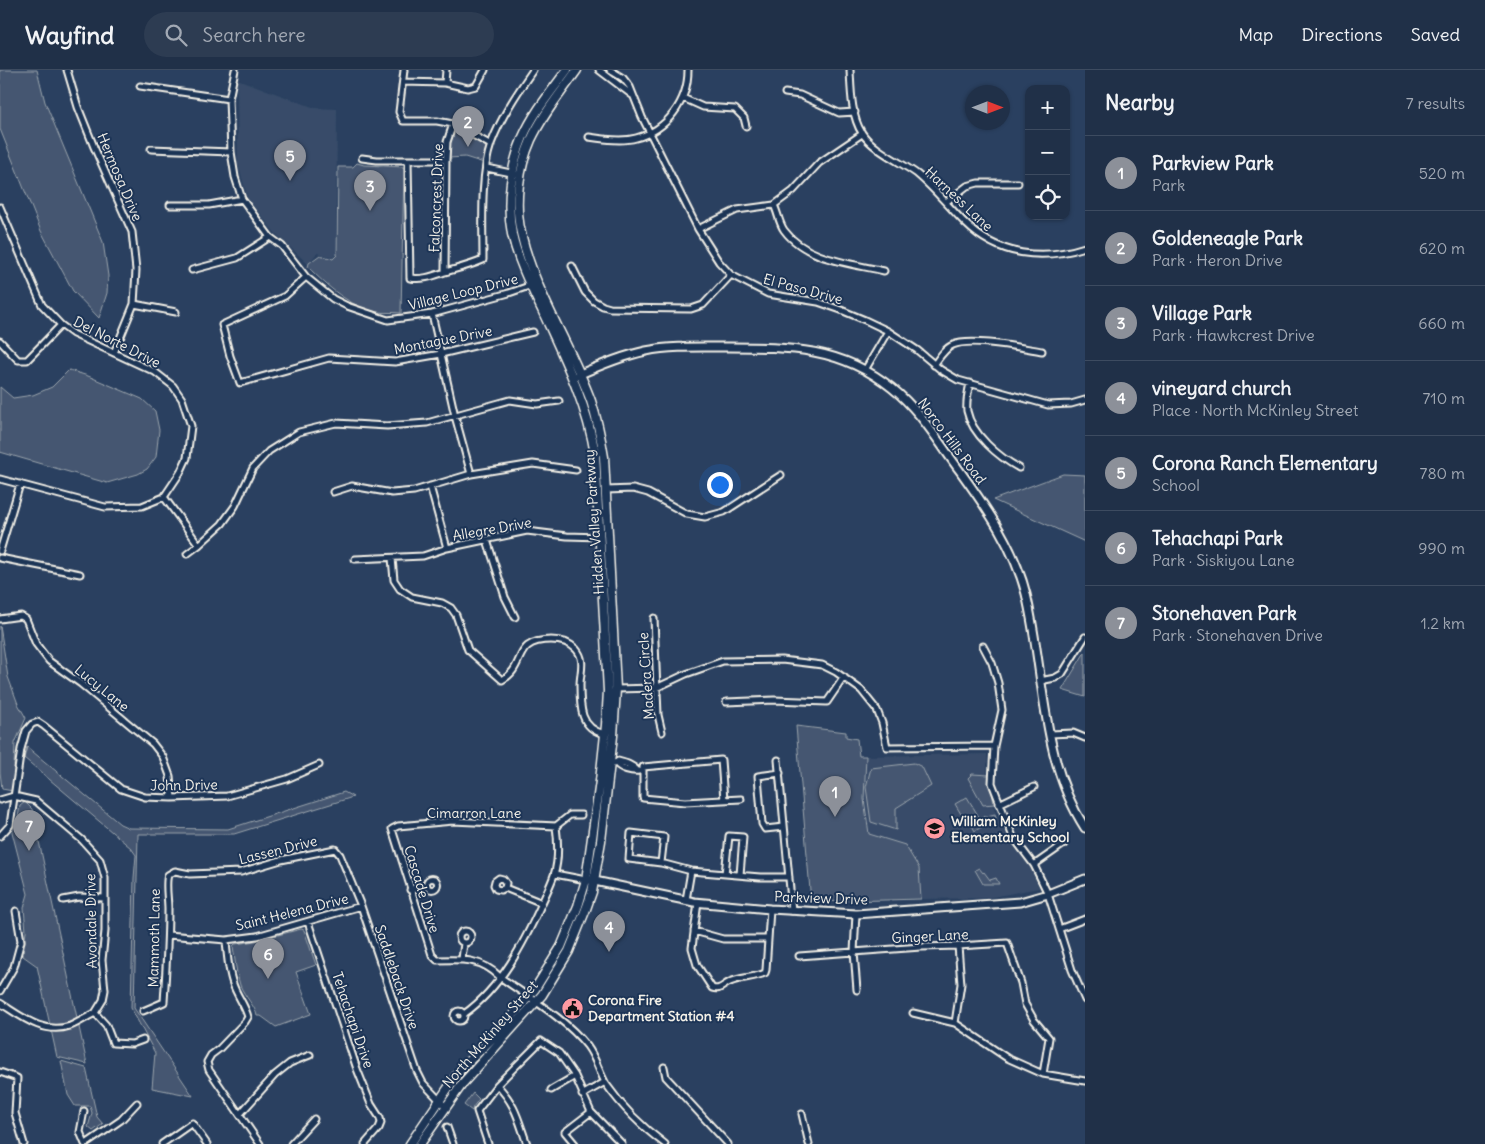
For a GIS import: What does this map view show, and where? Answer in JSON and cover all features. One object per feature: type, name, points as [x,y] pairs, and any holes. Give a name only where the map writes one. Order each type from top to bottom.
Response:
[{"type":"main road","name":"Hidden Valley Parkway","points":[[567,70],[535,114],[516,157],[520,232],[529,260],[576,376],[593,438],[597,470],[608,691],[590,881]]},
{"type":"main road","name":"Hidden Valley Parkway","points":[[577,70],[542,118],[517,174],[510,205],[512,233],[521,263],[530,286],[591,402],[601,438],[606,490],[616,689],[613,763],[601,841],[590,881]]},
{"type":"main road","points":[[606,652],[610,658],[611,682],[616,689],[611,695],[610,718],[606,725]]},
{"type":"main road","points":[[600,781],[604,774],[606,763],[613,763]]},
{"type":"main road","name":"North McKinley Street","points":[[420,1144],[461,1069],[532,1000],[561,947],[590,881]]},
{"type":"main road","name":"North McKinley Street","points":[[410,1144],[443,1104]]},
{"type":"street","name":"Hermosa Drive","points":[[67,70],[78,107],[132,232],[136,270],[134,304],[114,353]]},
{"type":"street","name":"Village Loop Drive","points":[[235,70],[229,99],[231,152],[235,178],[242,200],[270,237],[282,246],[306,277],[333,299],[347,306],[388,320],[432,314],[509,293],[538,282]]},
{"type":"street","points":[[404,70],[399,112],[404,121],[437,121],[452,124],[491,145]]},
{"type":"street","points":[[445,83],[446,70]]},
{"type":"street","points":[[403,82],[445,83],[468,88],[476,86],[485,70]]},
{"type":"street","points":[[408,160],[410,278],[434,277],[483,260],[486,168],[491,145],[510,104],[534,70]]},
{"type":"street","name":"El Paso Drive","points":[[600,70],[632,96]]},
{"type":"street","name":"El Paso Drive","points":[[610,70],[623,78],[630,87],[632,96],[698,230],[719,262],[731,275],[768,294],[818,302],[842,310],[888,331],[958,380],[1048,404],[1071,404],[1085,400]]},
{"type":"street","points":[[589,137],[635,138],[650,132],[668,121],[683,98],[688,83],[688,70]]},
{"type":"street","points":[[698,230],[737,210],[774,205],[793,191],[819,163],[862,134],[855,112],[850,70]]},
{"type":"street","points":[[140,86],[229,99]]},
{"type":"street","points":[[785,93],[800,95],[839,113],[855,112]]},
{"type":"street","points":[[683,98],[703,107],[735,109],[744,118],[746,126]]},
{"type":"street","name":"Falconcrest Drive","points":[[445,272],[446,160],[447,142],[452,124]]},
{"type":"street","name":"Harness Lane","points":[[862,134],[872,144],[916,174],[977,234],[991,243],[1009,250],[1043,255],[1063,253],[1085,246]]},
{"type":"street","points":[[151,149],[231,152]]},
{"type":"street","points":[[362,158],[446,160]]},
{"type":"street","points":[[486,168],[517,174]]},
{"type":"street","points":[[946,202],[967,186],[978,183],[1018,183]]},
{"type":"street","points":[[170,205],[209,205],[242,200]]},
{"type":"street","points":[[774,205],[783,228],[803,248],[820,256],[884,271]]},
{"type":"street","name":"Del Norte Drive","points":[[0,207],[42,305],[61,325],[73,334],[155,372],[174,386],[182,399],[191,426],[187,458],[180,473],[164,497]]},
{"type":"street","points":[[192,270],[237,258],[270,237]]},
{"type":"street","points":[[572,266],[585,292],[594,301],[610,308],[691,309],[703,305],[731,275]]},
{"type":"street","name":"Montague Drive","points":[[306,277],[286,296],[222,325],[230,356],[240,383],[329,358],[395,362],[441,354],[533,332]]},
{"type":"street","points":[[134,304],[176,312]]},
{"type":"street","points":[[432,314],[455,416],[471,474]]},
{"type":"street","points":[[0,341],[18,360],[27,360],[61,325]]},
{"type":"street","points":[[865,370],[888,331]]},
{"type":"street","points":[[934,365],[948,347],[957,343],[1001,344],[1042,351]]},
{"type":"street","name":"Norco Hills Road","points":[[576,376],[633,354],[675,347],[781,347],[824,354],[865,370],[893,389],[908,403],[979,498],[1000,529],[1013,556],[1026,594],[1040,681],[1057,767],[1075,813],[1085,828]]},
{"type":"street","points":[[970,383],[967,410],[972,424],[1004,460],[1020,468]]},
{"type":"street","points":[[186,554],[199,546],[222,524],[235,506],[252,468],[270,451],[299,432],[336,423],[387,426],[427,423],[510,400],[537,404],[559,401]]},
{"type":"street","points":[[333,492],[352,486],[392,493],[414,491],[471,474],[533,464],[576,470]]},
{"type":"street","points":[[606,490],[633,489],[648,492],[687,514],[705,517],[724,512],[781,476]]},
{"type":"street","points":[[0,479],[105,507],[142,506],[164,497],[199,546]]},
{"type":"street","points":[[0,552],[20,484]]},
{"type":"street","points":[[430,486],[447,548]]},
{"type":"street","name":"Allegre Drive","points":[[355,559],[423,556],[447,548],[527,532],[600,537]]},
{"type":"street","points":[[487,540],[505,597],[515,617]]},
{"type":"street","points":[[0,558],[80,574]]},
{"type":"street","points":[[392,558],[394,580],[400,589],[412,597],[442,603],[451,608],[456,615],[468,650],[502,680],[510,676],[521,653],[530,644],[546,640],[562,641],[577,650],[583,668],[580,685],[582,714],[590,728],[595,732],[605,734]]},
{"type":"street","name":"Lucy Lane","points":[[0,619],[21,616],[26,619],[36,644],[49,661],[81,684],[153,744],[163,757],[170,776],[172,798]]},
{"type":"street","name":"Madera Circle","points":[[654,618],[656,688],[658,715],[662,732]]},
{"type":"street","points":[[1040,681],[1055,678],[1062,674],[1085,637]]},
{"type":"street","points":[[983,646],[992,663],[998,683],[1002,710],[994,746],[992,783],[1013,838],[1034,865],[1048,894],[1072,970],[1085,1000]]},
{"type":"street","points":[[616,689],[656,688],[686,674],[723,661],[764,659],[822,665],[844,677],[861,690],[876,710],[882,723],[887,747],[994,746]]},
{"type":"street","points":[[726,702],[774,700],[827,702],[844,677]]},
{"type":"street","name":"John Drive","points":[[14,796],[21,749],[26,731],[32,724],[38,722],[121,789],[144,797],[227,796],[287,779],[319,765]]},
{"type":"street","points":[[1050,734],[1073,733],[1085,738]]},
{"type":"street","points":[[640,771],[643,767],[721,760],[724,800]]},
{"type":"street","points":[[778,760],[792,911]]},
{"type":"street","points":[[613,763],[618,761],[640,771]]},
{"type":"street","points":[[640,771],[643,798],[685,802],[741,799]]},
{"type":"street","points":[[780,773],[758,776],[762,824],[765,828],[784,827]]},
{"type":"street","points":[[999,804],[1034,786]]},
{"type":"street","points":[[0,800],[14,796],[10,825],[0,836]]},
{"type":"street","name":"Avondale Drive","points":[[14,796],[36,801],[82,840],[100,860],[105,878],[102,960],[105,990],[103,1000],[95,1013]]},
{"type":"street","points":[[464,1014],[486,995],[528,936],[555,874],[558,846],[556,826],[570,815],[581,814]]},
{"type":"street","name":"Cimarron Lane","points":[[392,829],[398,826],[453,821],[556,826]]},
{"type":"street","name":"Cascade Drive","points":[[392,829],[432,955],[437,960],[462,959]]},
{"type":"street","points":[[661,863],[664,837],[631,833],[629,859],[661,863],[692,871],[789,877]]},
{"type":"street","points":[[725,874],[729,836],[744,838],[740,875]]},
{"type":"street","points":[[1034,865],[1064,844]]},
{"type":"street","name":"Lassen Drive","points":[[168,875],[176,871],[190,874],[241,872],[281,860],[335,849]]},
{"type":"street","name":"Saddleback Drive","points":[[335,849],[344,863],[361,906],[417,1072],[423,1083],[443,1104]]},
{"type":"street","points":[[686,900],[692,871]]},
{"type":"street","name":"Parkview Drive","points":[[555,874],[698,902],[770,910],[856,914],[1020,902],[1048,894],[1085,879]]},
{"type":"street","name":"Mammoth Lane","points":[[143,1011],[164,1002],[168,935],[168,893],[166,881],[168,875]]},
{"type":"street","points":[[410,890],[426,885]]},
{"type":"street","points":[[505,888],[542,903]]},
{"type":"street","points":[[63,900],[79,897],[105,898]]},
{"type":"street","points":[[698,902],[692,948],[697,965],[712,988],[718,989],[736,980],[765,973],[770,910]]},
{"type":"street","name":"Saint Helena Drive","points":[[168,935],[226,940],[256,936],[361,906]]},
{"type":"street","points":[[0,991],[14,967],[21,941],[16,911]]},
{"type":"street","points":[[856,914],[854,952],[857,990]]},
{"type":"street","points":[[1059,929],[1085,919]]},
{"type":"street","name":"Tehachapi Drive","points":[[308,922],[357,1069],[371,1104],[380,1118],[379,1128],[365,1144]]},
{"type":"street","points":[[694,931],[723,939],[768,939]]},
{"type":"street","points":[[226,940],[232,983],[248,1017],[219,1050],[211,1055],[208,1062],[209,1070],[260,1144]]},
{"type":"street","points":[[464,943],[462,959],[491,968],[500,977],[564,1024],[587,1046],[605,1082],[625,1109],[649,1132],[665,1144]]},
{"type":"street","name":"Ginger Lane","points":[[800,956],[1007,943],[1026,1004],[1034,1020],[1049,1038],[1043,1074]]},
{"type":"street","points":[[955,1023],[961,984],[958,946]]},
{"type":"street","points":[[0,1003],[38,1025],[50,1029],[69,1026],[95,1013],[106,1025],[113,1042],[132,1044],[144,1040]]},
{"type":"street","points":[[913,1013],[955,1023],[1007,1058],[1043,1074],[1085,1081]]},
{"type":"street","points":[[488,1144],[477,1111],[497,1085],[540,1040],[559,1053],[574,1076],[591,1112],[622,1144]]},
{"type":"street","points":[[240,1114],[275,1075],[290,1063],[310,1055]]},
{"type":"street","points":[[664,1067],[666,1077],[726,1143]]},
{"type":"street","points":[[0,1072],[17,1078],[14,1113],[24,1144]]},
{"type":"street","points":[[551,1090],[574,1076]]},
{"type":"street","points":[[582,1095],[605,1082]]},
{"type":"street","points":[[497,1085],[508,1096],[516,1111],[526,1144]]},
{"type":"street","points":[[84,1111],[80,1132],[86,1144],[121,1120],[137,1103]]},
{"type":"street","points":[[574,1144],[565,1132],[591,1112]]},
{"type":"street","points":[[802,1114],[809,1144]]},
{"type":"street","points":[[291,1144],[314,1119]]},
{"type":"street","points":[[162,1144],[192,1124],[207,1144]]},
{"type":"street","points":[[447,1127],[453,1144]]},
{"type":"shaded area","points":[[0,70],[37,70],[45,102],[103,242],[108,276],[107,293],[99,318],[73,291],[41,231],[0,129]]},
{"type":"shaded area","points":[[237,79],[315,108],[337,109],[336,251],[334,258],[317,253],[308,264],[275,233],[248,199],[238,164]]},
{"type":"shaded area","points":[[454,131],[486,145],[487,151],[484,163],[465,157],[449,158]]},
{"type":"shaded area","points":[[357,163],[404,167],[401,313],[377,312],[358,306],[331,288],[308,267],[309,263],[320,255],[333,259],[337,255],[338,167],[353,167]]},
{"type":"shaded area","points":[[69,370],[142,399],[155,411],[159,430],[156,457],[147,469],[138,474],[107,483],[0,452],[0,387],[13,398],[33,395],[52,387]]},
{"type":"shaded area","points":[[1063,474],[1085,475],[1085,542],[993,500]]},
{"type":"shaded area","points":[[0,626],[8,677],[18,704],[26,718],[15,743],[13,791],[2,789],[0,772]]},
{"type":"shaded area","points":[[1085,652],[1085,697],[1062,690]]},
{"type":"shaded area","points":[[796,726],[846,732],[846,737],[857,739],[859,756],[866,756],[864,799],[869,834],[905,845],[919,868],[921,899],[811,902]]},
{"type":"shaded area","points":[[27,747],[120,824],[129,828],[228,829],[344,792],[353,797],[234,834],[138,834],[134,1008],[193,1096],[152,1088],[155,1053],[131,1008],[136,855],[131,848],[24,758]]},
{"type":"shaded area","name":"William McKinley Elementary School","points":[[987,754],[987,774],[991,800],[1000,824],[1011,843],[1030,867],[1039,888],[987,898],[921,899],[919,868],[869,834],[864,799],[866,756]]},
{"type":"shaded area","points":[[914,763],[922,767],[931,786],[896,808],[896,830],[871,822],[866,787],[871,768]]},
{"type":"shaded area","points":[[972,774],[989,775],[994,804],[983,805],[968,778]]},
{"type":"shaded area","points":[[967,797],[979,817],[967,824],[955,804]]},
{"type":"shaded area","points":[[25,802],[32,809],[87,1064],[57,1057],[37,966],[23,956],[26,931],[24,908],[28,894],[12,832],[20,806]]},
{"type":"shaded area","points":[[995,814],[996,818],[975,831],[971,824],[982,817]]},
{"type":"shaded area","points":[[979,868],[990,880],[996,878],[999,884],[983,884],[975,870]]},
{"type":"shaded area","points":[[301,929],[304,930],[316,965],[296,972],[311,1014],[276,1027],[261,1016],[257,1016],[242,989],[233,946]]},
{"type":"shaded area","points":[[61,1061],[86,1068],[97,1117],[103,1124],[93,1131],[88,1127],[92,1113],[90,1106],[75,1106],[68,1095]]},
{"type":"shaded area","points":[[473,1093],[479,1099],[472,1111],[464,1105]]},
{"type":"place","name":"Goldeneagle Park","points":[[468,147]]},
{"type":"place","name":"Corona Ranch Elementary","points":[[290,181]]},
{"type":"place","name":"Village Park","points":[[370,211]]},
{"type":"place","name":"Parkview Park","points":[[835,817]]},
{"type":"place","name":"William McKinley Elementary School","points":[[935,829]]},
{"type":"place","name":"Stonehaven Park","points":[[29,851]]},
{"type":"place","name":"vineyard church","points":[[609,952]]},
{"type":"place","name":"Tehachapi Park","points":[[268,979]]},
{"type":"place","name":"Corona Fire Department Station #4","points":[[572,1008]]}]
